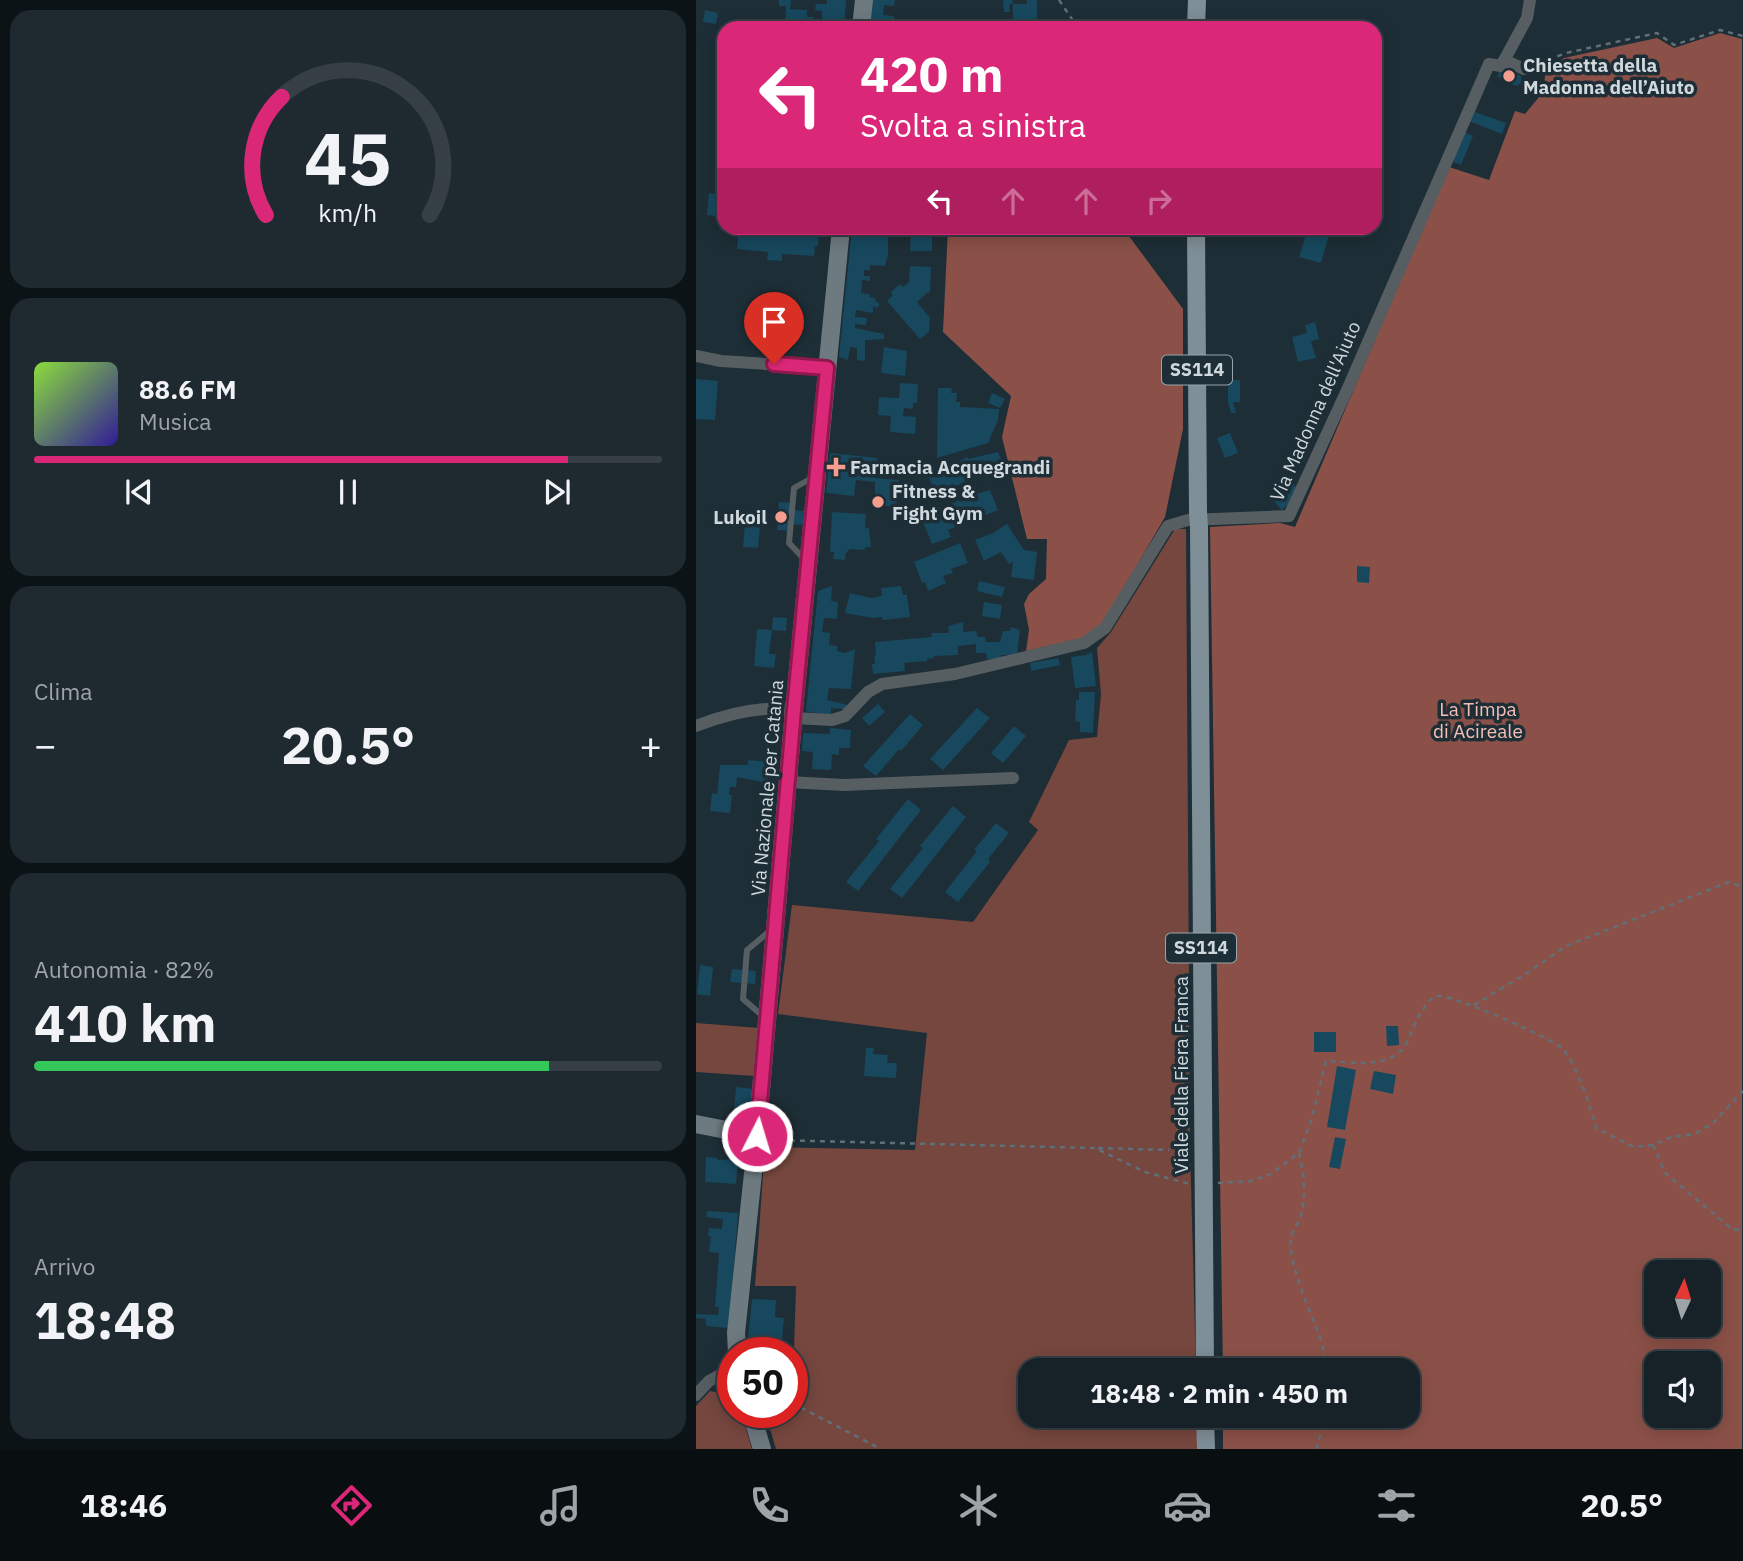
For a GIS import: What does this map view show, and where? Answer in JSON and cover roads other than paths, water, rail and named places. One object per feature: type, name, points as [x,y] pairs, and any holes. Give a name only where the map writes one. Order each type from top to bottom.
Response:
[{"type":"main road","points":[[862,21],[863,0]]},
{"type":"main road","points":[[1196,21],[1197,0]]},
{"type":"main road","name":"Via Nazionale per Catania","points":[[736,1337],[840,235]]},
{"type":"main road","name":"Viale della Fiera Franca","points":[[1196,235],[1205,1358]]},
{"type":"main road","points":[[696,1124],[757,1138]]},
{"type":"main road","points":[[756,1428],[762,1449]]},
{"type":"main road","points":[[1205,1428],[1206,1449]]},
{"type":"street","name":"Via Madonna dell'Aiuto","points":[[794,714],[832,720],[845,716],[868,692],[882,684],[955,674],[1084,643],[1106,628],[1168,526],[1188,520],[1289,516],[1348,388],[1489,64],[1501,66],[1527,18],[1530,0]]},
{"type":"street","points":[[1504,60],[1524,69],[1538,64]]},
{"type":"street","points":[[696,356],[721,361],[827,368]]},
{"type":"street","points":[[696,726],[719,717],[754,710],[794,714]]},
{"type":"street","points":[[788,782],[844,785],[1013,778]]},
{"type":"street","points":[[696,1395],[717,1377]]},
{"type":"lane","points":[[768,1020],[743,999],[747,950],[775,927]]},
{"type":"place","name":"Chiesetta della Madonna dell’Aiuto","points":[[1509,76]]},
{"type":"place","name":"Farmacia Acquegrandi","points":[[836,467]]},
{"type":"place","name":"Fitness & Fight Gym","points":[[878,502]]},
{"type":"place","name":"Lukoil","points":[[781,517]]},
{"type":"park label","name":"La Timpa di Acireale","points":[[1478,720]]}]
